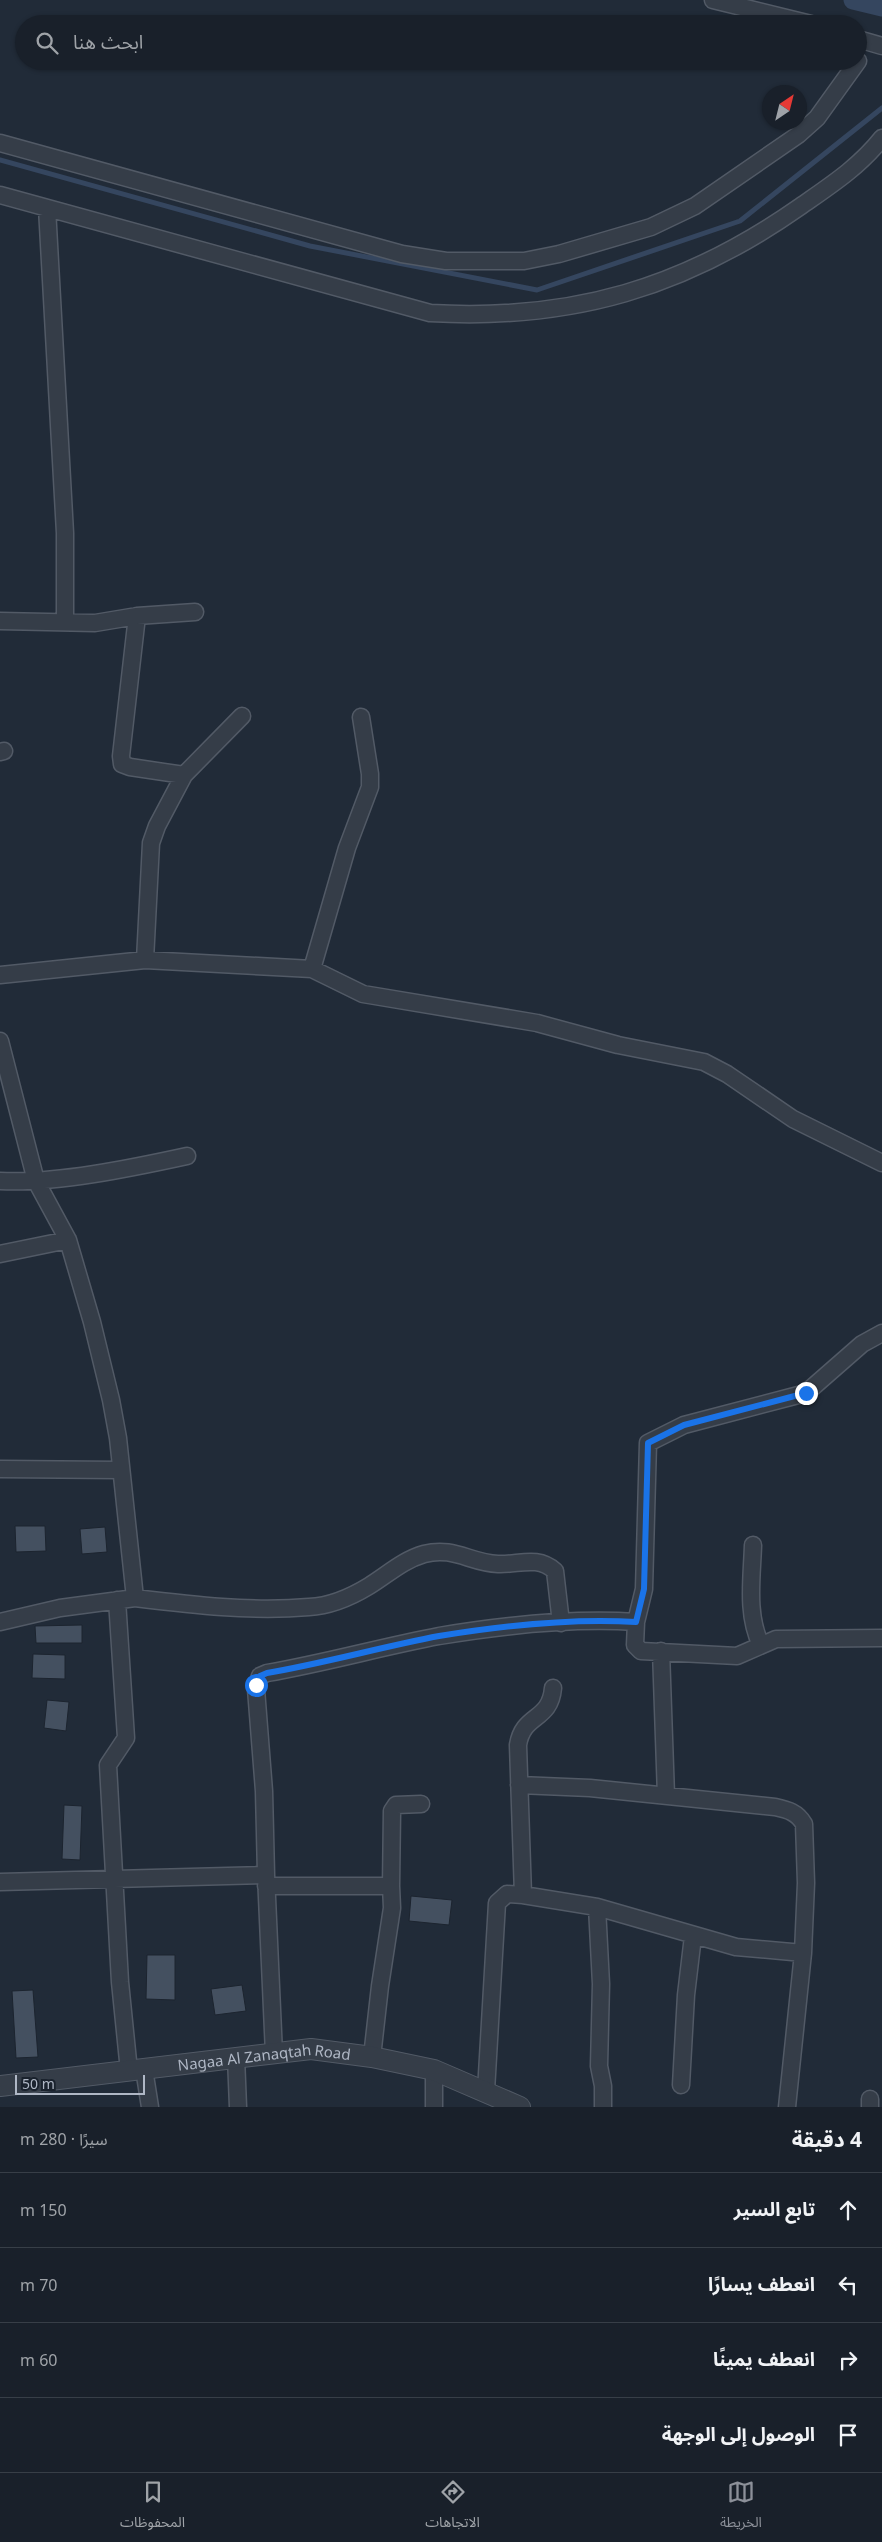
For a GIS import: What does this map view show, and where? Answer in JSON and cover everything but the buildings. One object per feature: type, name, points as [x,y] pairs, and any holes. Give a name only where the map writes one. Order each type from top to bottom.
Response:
[{"type":"street","points":[[713,0],[774,15]]},
{"type":"street","points":[[0,143],[402,254],[446,261],[524,261],[568,252],[651,228],[695,206],[798,135],[817,118],[852,70]]},
{"type":"street","points":[[0,195],[430,313],[497,315],[547,310],[604,300],[642,290],[688,271],[767,230],[847,174],[864,160],[882,138]]},
{"type":"street","points":[[47,208],[65,533],[65,622]]},
{"type":"street","points":[[0,621],[95,623],[137,616],[195,612]]},
{"type":"street","points":[[137,616],[121,756],[122,764],[184,775]]},
{"type":"street","points":[[145,960],[151,843],[157,826],[184,775],[242,716]]},
{"type":"street","points":[[312,969],[347,848],[370,787],[370,774],[361,717]]},
{"type":"street","points":[[0,975],[145,960],[312,969],[363,994],[537,1023],[618,1045],[704,1062],[727,1074],[793,1119],[882,1163]]},
{"type":"street","points":[[0,1041],[5,1081],[36,1181],[68,1240],[92,1322],[111,1400],[118,1438],[135,1598]]},
{"type":"street","points":[[0,1181],[36,1181],[110,1171],[186,1156]]},
{"type":"street","points":[[0,1254],[68,1240]]},
{"type":"street","points":[[882,1333],[862,1344],[806,1393],[684,1425],[648,1443],[644,1589],[636,1622],[636,1648],[641,1651],[692,1652],[719,1657],[737,1656],[776,1639],[803,1637],[882,1638]]},
{"type":"street","points":[[0,1469],[120,1470]]},
{"type":"street","points":[[754,1544],[751,1611],[755,1633],[761,1645]]},
{"type":"street","points":[[0,1622],[60,1608],[135,1598],[214,1608],[310,1608],[338,1601],[369,1586],[415,1557],[426,1553],[452,1551],[492,1564],[530,1561],[548,1565],[555,1571],[562,1623]]},
{"type":"street","points":[[117,1600],[126,1738],[108,1765],[120,1982],[137,2070],[150,2107]]},
{"type":"street","points":[[274,2054],[264,1791],[256,1689],[260,1676],[437,1637],[487,1629],[562,1623],[636,1622]]},
{"type":"street","points":[[661,1651],[666,1796]]},
{"type":"street","points":[[523,1895],[519,1785],[520,1735],[529,1722],[546,1711],[552,1701],[553,1688]]},
{"type":"street","points":[[519,1785],[590,1788],[775,1807],[791,1811],[799,1816],[804,1824],[806,1874],[803,1953],[787,2107]]},
{"type":"street","points":[[372,2057],[380,1986],[392,1908],[392,1811],[396,1805],[421,1804]]},
{"type":"street","points":[[0,1882],[114,1878],[391,1886]]},
{"type":"street","points":[[486,2091],[497,1903],[507,1894],[597,1907],[736,1947],[803,1953]]},
{"type":"street","points":[[597,1907],[601,1984],[599,2066],[603,2086],[603,2107]]},
{"type":"street","points":[[681,2085],[686,1995],[694,1936]]},
{"type":"street","name":"Nagaa Al Zanaqtah Road","points":[[0,2086],[311,2050],[372,2057],[434,2070],[520,2107]]},
{"type":"street","points":[[236,2058],[238,2107]]},
{"type":"street","points":[[434,2070],[434,2107]]},
{"type":"waterway","points":[[853,0],[882,7]]},
{"type":"waterway","points":[[0,160],[310,246],[537,290],[740,221],[882,108]]},
{"type":"route","points":[[256,1685],[260,1676],[267,1673],[329,1662],[437,1637],[487,1629],[562,1623],[636,1622],[644,1589],[646,1446],[648,1443],[684,1425],[806,1393]]}]
